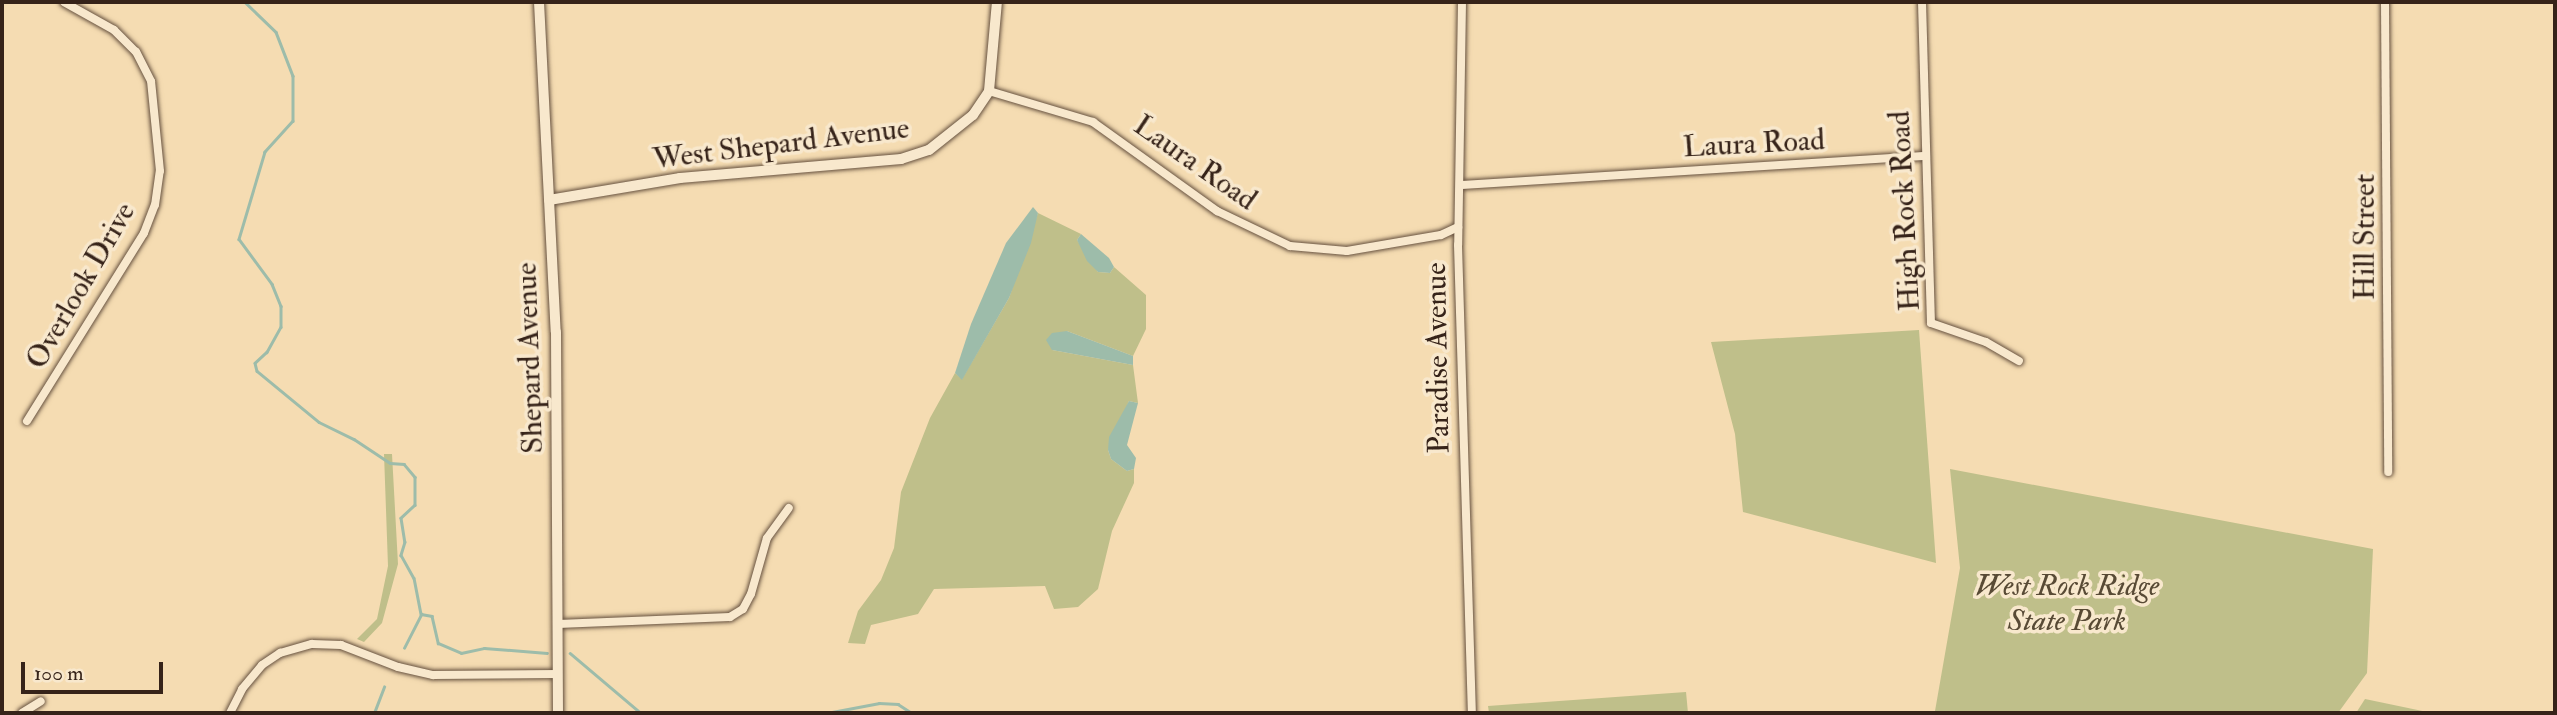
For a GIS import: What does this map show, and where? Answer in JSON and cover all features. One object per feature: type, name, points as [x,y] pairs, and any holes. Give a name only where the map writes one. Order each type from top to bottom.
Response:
[{"type":"main road","name":"Shepard Avenue","points":[[538,2],[557,372],[558,713]]},
{"type":"street","name":"Overlook Drive","points":[[27,421],[144,233],[155,205],[160,171],[151,81],[136,52],[114,30],[64,2]]},
{"type":"street","points":[[989,91],[997,2]]},
{"type":"street","name":"Paradise Avenue","points":[[1462,2],[1462,185],[1458,227],[1472,713]]},
{"type":"street","name":"High Rock Road","points":[[1922,2],[1923,156],[1931,323],[1986,341],[2019,361]]},
{"type":"street","name":"Hill Street","points":[[2385,2],[2388,472]]},
{"type":"street","name":"West Shepard Avenue","points":[[549,201],[680,178],[901,159],[929,150],[954,133],[989,91]]},
{"type":"street","name":"Laura Road","points":[[989,91],[1093,121],[1217,211],[1290,246],[1347,251],[1429,238],[1458,227]]},
{"type":"street","name":"Laura Road","points":[[1462,185],[1923,156]]},
{"type":"street","points":[[558,624],[730,617],[743,609],[751,594],[767,538],[789,508]]},
{"type":"street","points":[[230,713],[242,689],[262,665],[280,653],[312,644],[341,645],[398,667],[433,675],[558,674]]},
{"type":"street","points":[[22,713],[41,701]]},
{"type":"green space","points":[[1038,213],[1081,234],[1077,240],[1098,272],[1110,273],[1114,267],[1146,295],[1146,329],[1133,356],[1067,331],[1052,350],[1133,365],[1138,403],[1129,401],[1108,450],[1111,459],[1127,471],[1134,469],[1134,483],[1112,531],[1098,589],[1078,607],[1054,609],[1045,586],[934,589],[918,614],[871,625],[865,644],[848,643],[858,611],[881,580],[894,548],[901,492],[930,418],[955,373],[962,379],[1009,298]]},
{"type":"green space","name":"West Rock Ridge State Park","points":[[1919,330],[1936,563],[1743,512],[1735,434],[1711,342]]},
{"type":"green space","points":[[384,454],[392,454],[398,564],[382,623],[364,642],[357,639],[377,619],[388,566]]},
{"type":"green space","name":"West Rock Ridge State Park","points":[[1950,469],[2373,549],[2367,673],[2338,713],[1935,711],[1960,568]]},
{"type":"green space","points":[[1686,692],[1688,713],[1489,713],[1488,706]]},
{"type":"green space","points":[[2365,699],[2432,713],[2356,713]]},
{"type":"shaded area","points":[[1033,207],[1038,213],[1031,243],[1009,298],[962,380],[955,373],[971,324],[1006,243]]},
{"type":"shaded area","points":[[1081,234],[1109,258],[1114,267],[1110,273],[1098,272],[1087,261],[1077,240]]},
{"type":"shaded area","points":[[1067,331],[1133,356],[1133,365],[1052,350],[1046,340],[1052,333]]},
{"type":"shaded area","points":[[1129,401],[1138,403],[1127,445],[1136,458],[1134,469],[1127,471],[1111,459],[1108,450],[1109,437]]},
{"type":"waterway","points":[[245,2],[276,32],[293,76],[293,121],[265,152],[239,239],[272,284],[281,306],[281,327],[267,352],[255,363],[257,371],[319,422],[354,439],[390,463],[404,464],[415,477],[415,505],[401,518],[405,542],[401,555],[414,578],[421,614],[432,616],[438,643],[461,653],[484,648],[547,653]]},
{"type":"waterway","points":[[404,648],[421,614]]},
{"type":"waterway","points":[[570,653],[641,713]]},
{"type":"waterway","points":[[374,713],[384,687]]},
{"type":"waterway","points":[[781,713],[832,712],[879,703],[898,704],[912,713]]}]
